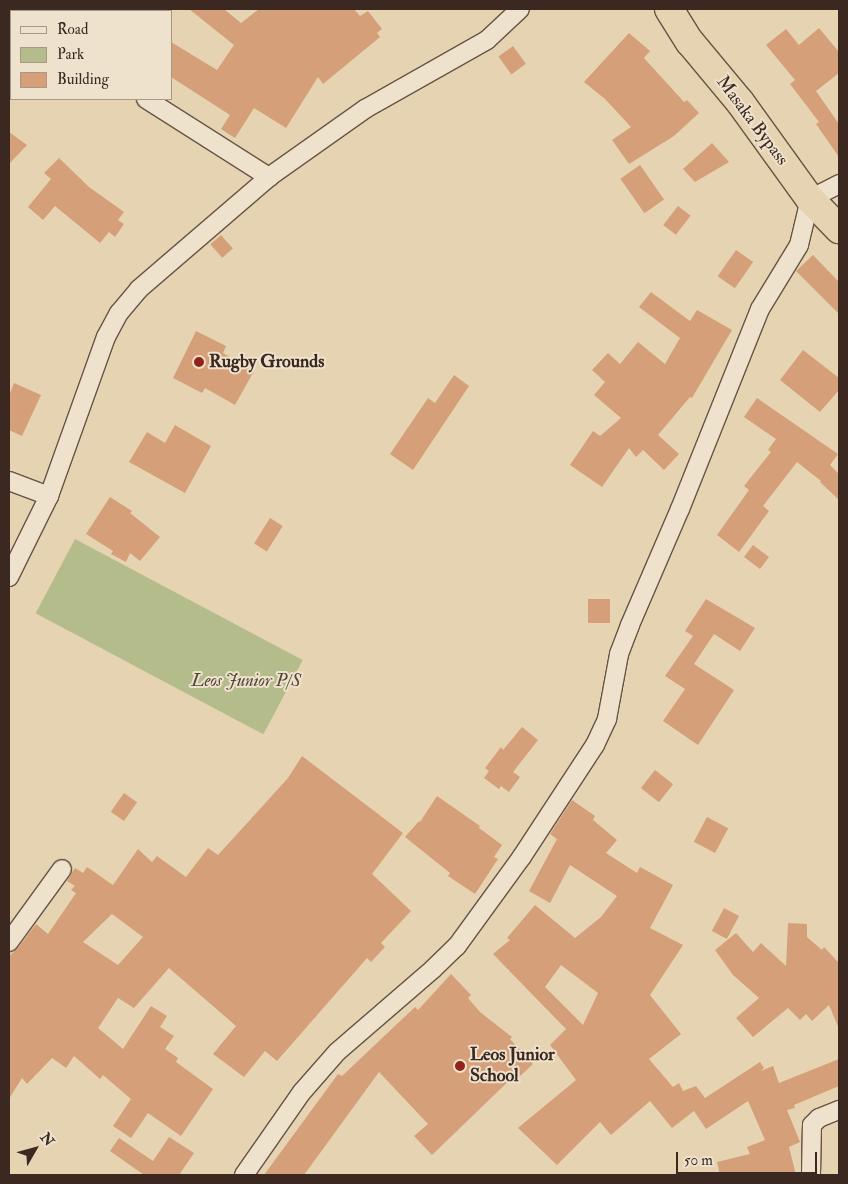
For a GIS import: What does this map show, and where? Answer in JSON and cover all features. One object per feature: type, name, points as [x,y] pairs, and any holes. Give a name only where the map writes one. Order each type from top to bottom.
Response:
[{"type":"highway","name":"Masaka Bypass","points":[[669,9],[690,42],[740,102],[810,199],[839,229]]},
{"type":"street","points":[[9,577],[49,496],[106,337],[120,313],[139,289],[269,177],[365,109],[487,40],[520,9]]},
{"type":"street","points":[[148,100],[269,177]]},
{"type":"street","points":[[244,1175],[302,1092],[337,1052],[433,969],[456,946],[521,858],[594,745],[607,720],[618,654],[680,509],[760,310],[799,245],[810,199],[839,184]]},
{"type":"street","points":[[9,481],[49,496]]},
{"type":"street","points":[[9,942],[62,869]]},
{"type":"street","points":[[811,1175],[812,1125],[818,1118],[839,1110]]},
{"type":"green space","name":"Leos Junior P/S","points":[[75,539],[303,660],[263,734],[36,613]]},
{"type":"building","points":[[189,9],[224,9],[241,23],[259,9],[354,9],[360,16],[368,11],[382,29],[377,33],[380,37],[323,84],[318,77],[286,128],[254,108],[235,138],[221,129],[230,115],[172,78],[172,43],[217,70],[234,45]]},
{"type":"building","points":[[819,28],[839,52],[839,73],[816,91],[839,124],[839,157],[816,124],[819,122],[790,84],[795,80],[766,45],[786,29],[799,45]]},
{"type":"building","points":[[629,33],[650,51],[644,58],[684,102],[687,100],[699,113],[674,136],[629,164],[612,140],[631,127],[605,99],[584,82]]},
{"type":"building","points":[[513,46],[526,64],[511,74],[498,57]]},
{"type":"building","points":[[9,132],[27,145],[9,164]]},
{"type":"building","points":[[712,143],[729,162],[695,182],[683,169]]},
{"type":"building","points":[[59,158],[89,187],[124,212],[118,220],[124,224],[115,237],[109,232],[100,243],[55,206],[43,220],[28,207],[51,179],[44,173]]},
{"type":"building","points":[[640,165],[664,199],[644,213],[620,179]]},
{"type":"building","points":[[678,206],[691,216],[676,235],[663,225]]},
{"type":"building","points":[[221,235],[233,249],[222,258],[210,244]]},
{"type":"building","points":[[736,250],[753,262],[735,288],[718,276]]},
{"type":"building","points":[[813,255],[839,282],[839,314],[796,271]]},
{"type":"building","points":[[651,292],[690,321],[697,310],[732,330],[692,398],[690,397],[658,435],[679,454],[664,470],[643,450],[636,457],[629,448],[602,487],[570,465],[593,431],[600,436],[621,418],[594,395],[605,382],[592,370],[608,353],[620,364],[638,342],[665,364],[680,338],[639,307]]},
{"type":"building","points":[[196,331],[226,346],[223,353],[254,371],[235,405],[205,388],[202,393],[173,378]]},
{"type":"building","points":[[803,350],[839,378],[839,390],[820,412],[780,380]]},
{"type":"building","points":[[454,375],[469,386],[413,470],[390,454],[428,398],[435,403]]},
{"type":"building","points":[[14,383],[41,395],[22,436],[9,430],[9,396]]},
{"type":"building","points":[[757,398],[838,454],[830,465],[839,474],[839,500],[821,481],[797,462],[763,506],[769,511],[739,552],[717,535],[749,490],[744,486],[771,452],[768,450],[776,439],[744,417]]},
{"type":"building","points":[[175,425],[211,446],[185,493],[129,462],[147,432],[165,443]]},
{"type":"building","points":[[110,497],[132,511],[130,513],[160,537],[140,561],[130,553],[126,562],[111,554],[113,551],[86,534]]},
{"type":"building","points":[[270,518],[283,526],[267,551],[254,543]]},
{"type":"building","points":[[753,545],[769,557],[760,569],[744,557]]},
{"type":"building","points":[[588,599],[610,599],[610,623],[588,623]]},
{"type":"building","points":[[706,599],[755,628],[740,651],[714,634],[694,664],[734,690],[698,745],[663,721],[685,689],[665,676],[693,636],[685,631]]},
{"type":"building","points":[[522,727],[538,740],[513,772],[520,777],[509,792],[501,786],[499,789],[484,778],[489,771],[485,768],[501,747],[503,750]]},
{"type":"building","points":[[302,756],[403,833],[372,874],[411,911],[381,943],[385,947],[371,962],[367,958],[277,1061],[265,1051],[244,1077],[213,1054],[236,1026],[169,968],[134,1008],[118,998],[98,1028],[123,1049],[151,1006],[167,1016],[160,1027],[174,1036],[165,1049],[178,1058],[176,1062],[213,1089],[181,1136],[148,1113],[131,1138],[113,1126],[131,1099],[103,1075],[100,1079],[74,1056],[66,1068],[52,1058],[27,1084],[22,1078],[9,1099],[9,956],[18,948],[36,924],[48,934],[76,893],[71,890],[75,886],[67,881],[75,868],[83,873],[87,867],[113,885],[138,849],[152,862],[157,856],[186,877],[208,848],[218,855],[288,778]],"holes":[[[112,914],[143,937],[118,965],[83,942]]]},
{"type":"building","points":[[655,770],[673,784],[659,802],[641,788]]},
{"type":"building","points":[[124,793],[137,802],[124,821],[111,812]]},
{"type":"building","points":[[437,796],[480,826],[479,828],[502,845],[494,857],[498,859],[475,894],[448,876],[450,873],[405,837],[420,822]]},
{"type":"building","points":[[572,800],[595,816],[593,820],[617,840],[606,853],[637,873],[640,867],[673,885],[650,928],[683,945],[650,995],[681,1034],[649,1059],[673,1087],[679,1083],[683,1091],[696,1086],[705,1098],[760,1062],[764,1068],[761,1071],[773,1066],[779,1083],[839,1059],[839,1086],[794,1105],[795,1108],[787,1110],[800,1142],[789,1147],[796,1175],[720,1175],[717,1162],[750,1154],[747,1147],[765,1140],[748,1101],[706,1129],[694,1111],[672,1128],[650,1101],[611,1135],[600,1122],[557,1165],[518,1128],[576,1080],[550,1045],[566,1029],[493,954],[510,940],[507,938],[535,905],[575,938],[601,917],[617,896],[570,865],[550,903],[529,891],[557,839],[550,834]],"holes":[[[561,965],[598,993],[583,1025],[545,987]]]},
{"type":"building","points":[[707,817],[728,828],[715,853],[694,842]]},
{"type":"building","points":[[724,908],[739,916],[727,939],[712,931]]},
{"type":"building","points":[[788,923],[807,924],[807,937],[822,950],[824,947],[839,963],[839,1029],[829,1005],[812,1021],[806,1014],[800,1020],[788,1008],[753,1037],[736,1018],[759,998],[733,975],[715,950],[736,933],[753,952],[761,943],[786,966]]},
{"type":"building","points":[[451,974],[471,995],[468,998],[480,1012],[512,1037],[510,1039],[533,1064],[517,1079],[514,1076],[432,1155],[414,1136],[428,1124],[379,1072],[304,1175],[264,1175],[338,1074],[342,1076],[415,1007],[418,1010]]},
{"type":"building","points":[[169,1137],[194,1153],[179,1175],[144,1175],[110,1151],[119,1138],[153,1161]]},
{"type":"place","name":"Rugby Grounds","points":[[199,362]]},
{"type":"place","name":"Leos Junior School","points":[[460,1066]]}]
